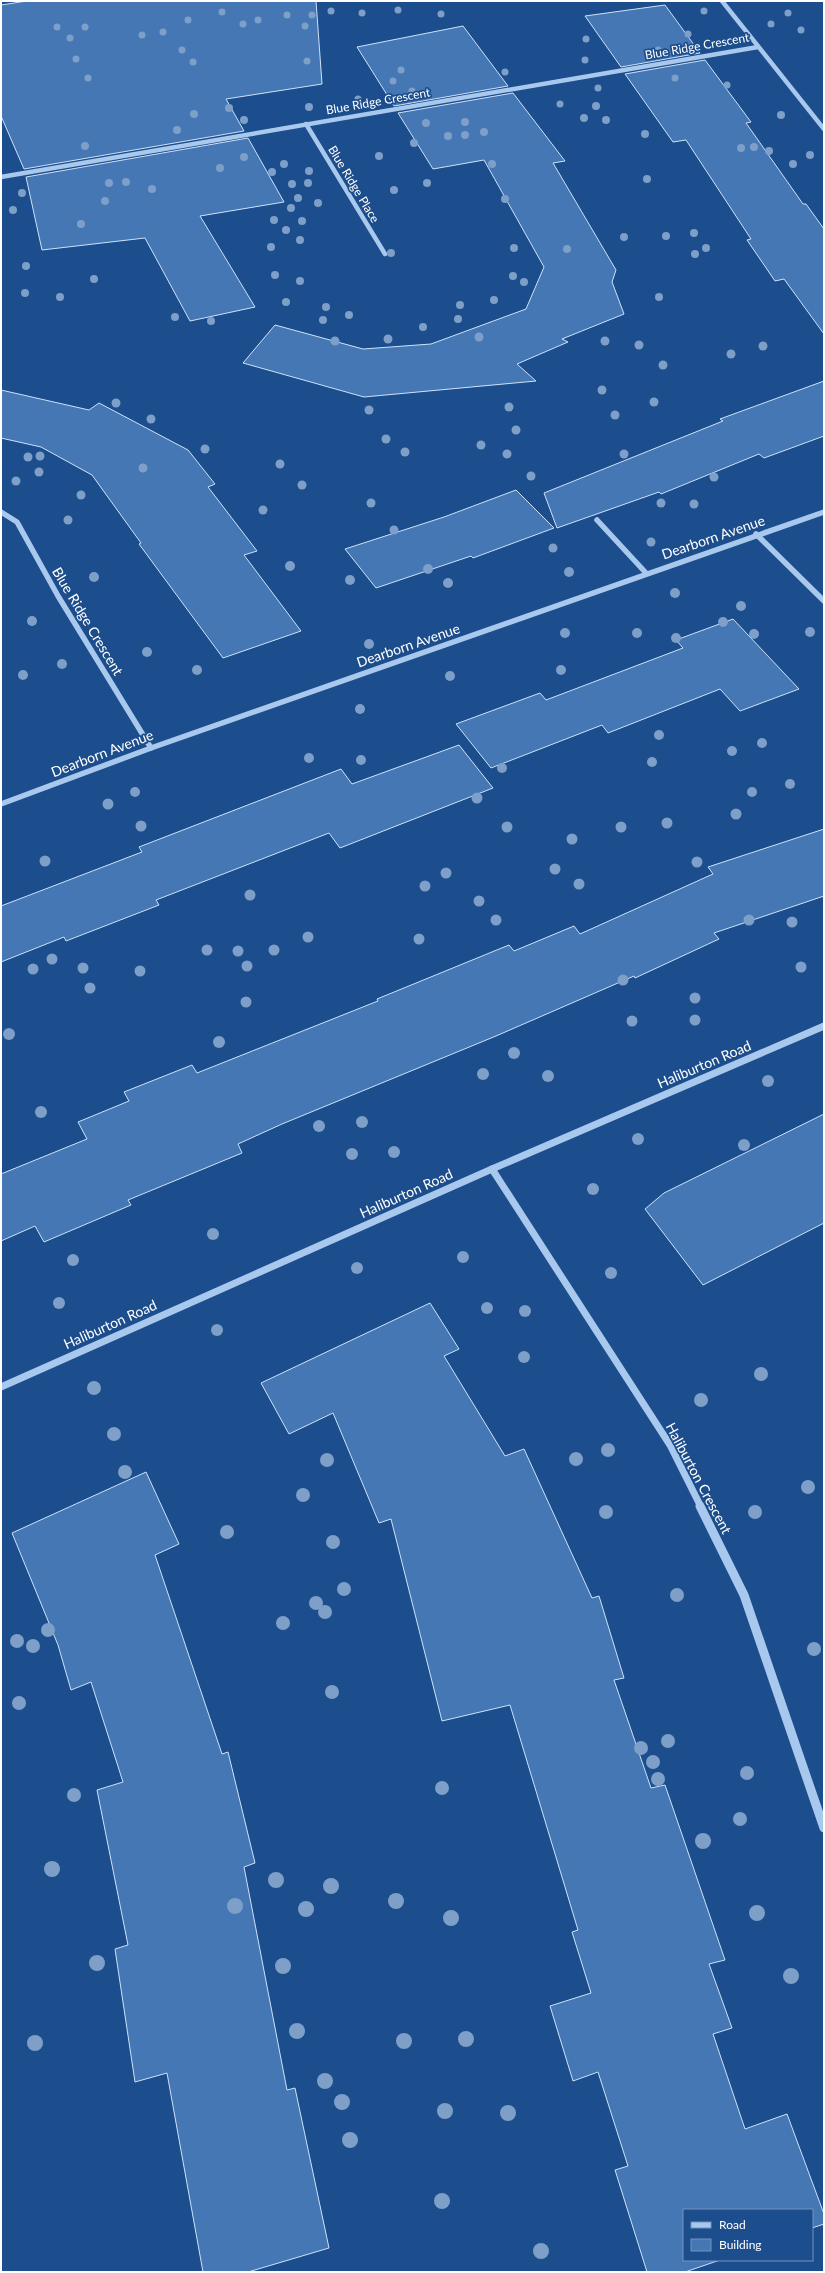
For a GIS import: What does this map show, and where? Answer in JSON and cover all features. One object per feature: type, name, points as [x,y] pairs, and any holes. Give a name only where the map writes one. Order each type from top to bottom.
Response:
[{"type":"street","points":[[722,1],[824,129]]},
{"type":"street","name":"Blue Ridge Crescent","points":[[1,177],[758,46]]},
{"type":"street","name":"Blue Ridge Place","points":[[306,124],[385,254]]},
{"type":"street","name":"Blue Ridge Crescent","points":[[1,512],[17,522],[58,596],[151,748]]},
{"type":"street","name":"Dearborn Avenue","points":[[1,804],[151,748],[756,534],[824,512]]},
{"type":"street","points":[[596,520],[646,574]]},
{"type":"street","points":[[756,534],[824,601]]},
{"type":"street","name":"Haliburton Road","points":[[1,1387],[492,1169],[824,1026]]},
{"type":"street","name":"Haliburton Crescent","points":[[492,1169],[670,1445],[744,1594],[824,1828]]},
{"type":"building","points":[[27,1],[316,1],[322,84],[226,99],[244,131],[24,169],[1,116],[1,5]]},
{"type":"building","points":[[665,5],[700,53],[621,67],[585,16]]},
{"type":"building","points":[[463,26],[508,86],[394,106],[357,47]]},
{"type":"building","points":[[705,60],[751,122],[746,123],[803,204],[806,204],[824,229],[824,334],[784,279],[775,281],[747,240],[751,239],[686,140],[673,142],[625,74]]},
{"type":"building","points":[[513,93],[565,161],[553,163],[616,270],[612,282],[624,314],[562,339],[568,342],[517,364],[536,381],[364,397],[243,363],[275,325],[363,349],[431,344],[526,309],[544,267],[484,160],[433,169],[398,113]]},
{"type":"building","points":[[248,138],[284,202],[200,216],[255,307],[190,321],[145,238],[42,250],[26,177]]},
{"type":"building","points":[[824,381],[824,436],[764,458],[759,454],[661,494],[659,492],[557,528],[544,493],[723,421],[720,419]]},
{"type":"building","points":[[1,390],[89,410],[99,403],[188,450],[215,484],[208,487],[257,551],[244,555],[301,631],[223,658],[139,544],[141,543],[92,475],[41,447],[1,438]]},
{"type":"building","points":[[516,490],[554,528],[473,558],[471,556],[376,588],[345,549],[444,517]]},
{"type":"building","points":[[733,619],[799,689],[740,711],[720,689],[608,733],[602,725],[491,768],[456,724],[540,693],[546,700],[683,648],[676,640]]},
{"type":"building","points":[[459,745],[493,788],[340,848],[329,833],[156,900],[159,905],[66,941],[64,937],[1,962],[1,906],[142,852],[139,847],[341,769],[352,784]]},
{"type":"building","points":[[824,829],[824,896],[714,933],[719,939],[635,978],[634,976],[496,1036],[282,1124],[238,1144],[242,1153],[128,1200],[131,1205],[44,1242],[35,1226],[1,1241],[1,1174],[87,1139],[78,1122],[129,1101],[124,1092],[192,1065],[197,1073],[378,1001],[377,999],[509,945],[514,951],[574,926],[580,934],[713,874],[708,867]]},
{"type":"building","points":[[824,1114],[824,1223],[703,1285],[645,1209],[664,1193]]},
{"type":"building","points":[[430,1303],[459,1349],[444,1356],[505,1456],[524,1449],[592,1598],[599,1596],[624,1678],[614,1680],[651,1788],[665,1785],[725,1960],[709,1964],[732,2028],[713,2034],[745,2129],[787,2114],[824,2214],[824,2224],[813,2228],[813,2209],[683,2209],[683,2261],[717,2261],[685,2272],[647,2272],[615,2170],[628,2166],[598,2072],[573,2081],[550,2006],[591,1993],[572,1932],[578,1930],[510,1705],[442,1721],[391,1519],[379,1523],[333,1413],[289,1434],[261,1383]]},
{"type":"building","points":[[146,1472],[179,1544],[155,1555],[222,1754],[228,1752],[255,1863],[244,1867],[287,2090],[295,2088],[329,2248],[248,2272],[203,2272],[167,2073],[135,2082],[115,1949],[128,1945],[97,1790],[123,1782],[91,1682],[71,1690],[58,1645],[12,1533]]}]
